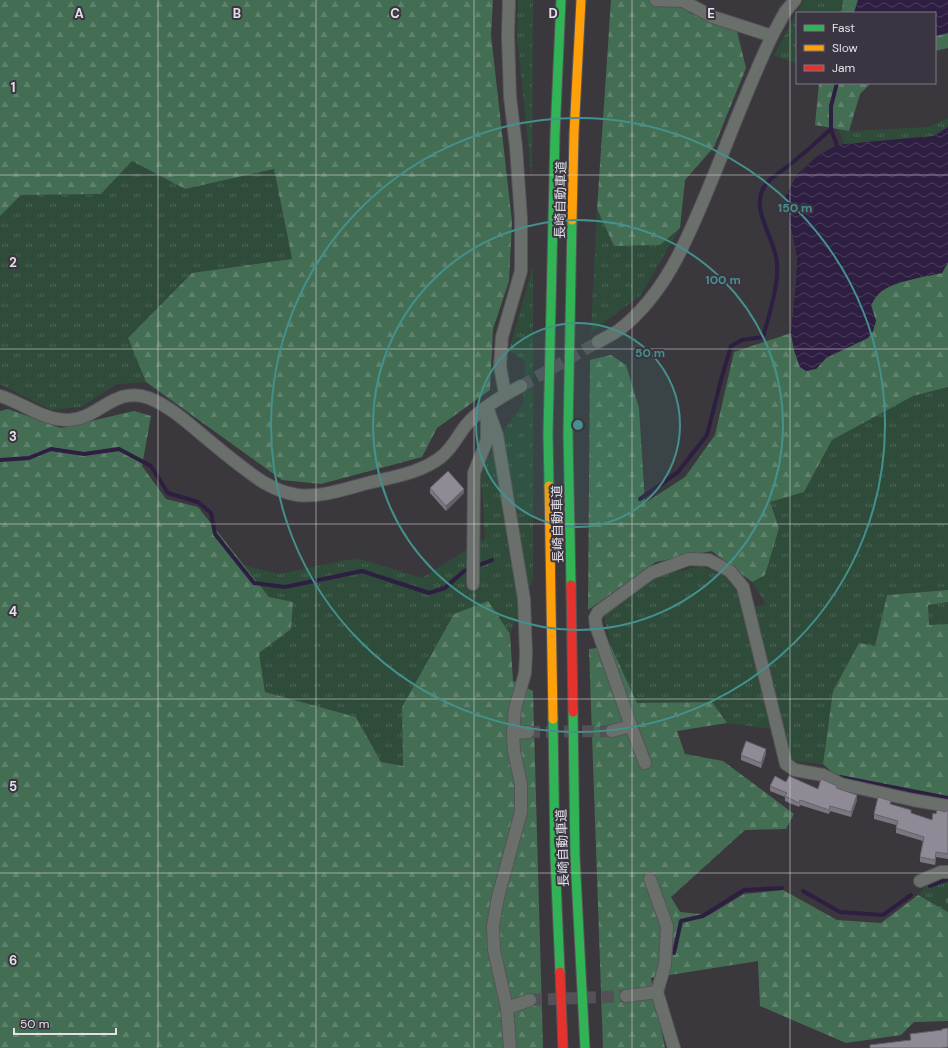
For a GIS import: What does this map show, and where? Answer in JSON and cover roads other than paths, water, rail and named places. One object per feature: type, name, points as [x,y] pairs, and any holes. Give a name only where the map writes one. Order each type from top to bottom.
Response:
[{"type":"highway","name":"長崎自動車道","points":[[561,0],[555,135],[548,433],[554,858],[563,1048]]},
{"type":"highway","name":"長崎自動車道","points":[[581,0],[574,134],[568,433],[575,857],[585,1048]]},
{"type":"street","points":[[505,394],[500,366],[502,337],[521,271],[521,219],[516,147],[510,97],[508,34],[509,0]]},
{"type":"street","points":[[656,0],[683,1],[713,16],[772,36]]},
{"type":"street","points":[[598,342],[618,330],[636,316],[650,300],[665,278],[687,239],[772,36],[785,12],[795,0]]},
{"type":"street","points":[[0,396],[11,399],[41,415],[56,419],[69,420],[97,410],[116,398],[127,395],[137,395],[148,398],[176,413],[264,483],[281,491],[297,495],[313,495],[331,493],[405,474],[425,467],[441,457],[453,445],[468,424],[487,407],[505,394],[521,386]]},
{"type":"street","points":[[473,584],[474,473],[487,440],[487,407]]},
{"type":"street","points":[[487,407],[497,435],[524,599],[526,654],[525,673],[515,709],[513,733],[514,751],[521,784],[521,812],[498,897],[493,926],[494,950],[507,1008],[510,1048]]},
{"type":"street","points":[[645,763],[596,626],[595,618],[598,612],[651,573],[689,559],[709,560],[730,571],[743,587],[786,764],[795,770],[823,776],[841,784],[912,800],[948,806]]},
{"type":"street","points":[[612,731],[631,726]]},
{"type":"street","points":[[513,733],[528,732]]},
{"type":"street","points":[[920,881],[941,872],[948,872]]},
{"type":"street","points":[[650,879],[667,926],[665,964],[656,992],[674,1048]]},
{"type":"street","points":[[626,996],[656,992]]},
{"type":"street","points":[[507,1008],[530,1000]]},
{"type":"water","points":[[858,0],[948,0],[948,33],[936,36],[936,12],[854,12]]},
{"type":"water","points":[[948,127],[948,262],[942,273],[905,281],[891,286],[876,296],[871,305],[876,321],[873,331],[868,338],[826,358],[816,369],[806,371],[800,367],[794,350],[791,333],[797,257],[785,197],[797,175],[816,157],[833,147],[845,144],[934,136]]},
{"type":"waterway","points":[[640,499],[678,472],[707,435],[731,346],[742,340],[763,337],[774,297],[777,266],[774,248],[761,211],[761,193],[770,180],[831,129],[831,106],[837,84]]},
{"type":"waterway","points":[[831,129],[839,151]]},
{"type":"waterway","points":[[0,460],[29,458],[51,449],[84,454],[119,449],[151,466],[168,493],[198,502],[211,513],[215,534],[254,583],[285,587],[362,571],[429,593],[445,588],[464,571],[492,560]]},
{"type":"waterway","points":[[840,777],[948,798]]},
{"type":"waterway","points":[[930,886],[948,879]]},
{"type":"waterway","points":[[674,953],[681,921],[703,916],[744,890],[782,888]]},
{"type":"waterway","points":[[803,891],[840,912],[883,915],[911,895]]},
{"type":"tunnel","points":[[521,386],[598,342]]},
{"type":"tunnel","points":[[528,732],[612,731]]},
{"type":"tunnel","points":[[530,1000],[626,996]]}]
